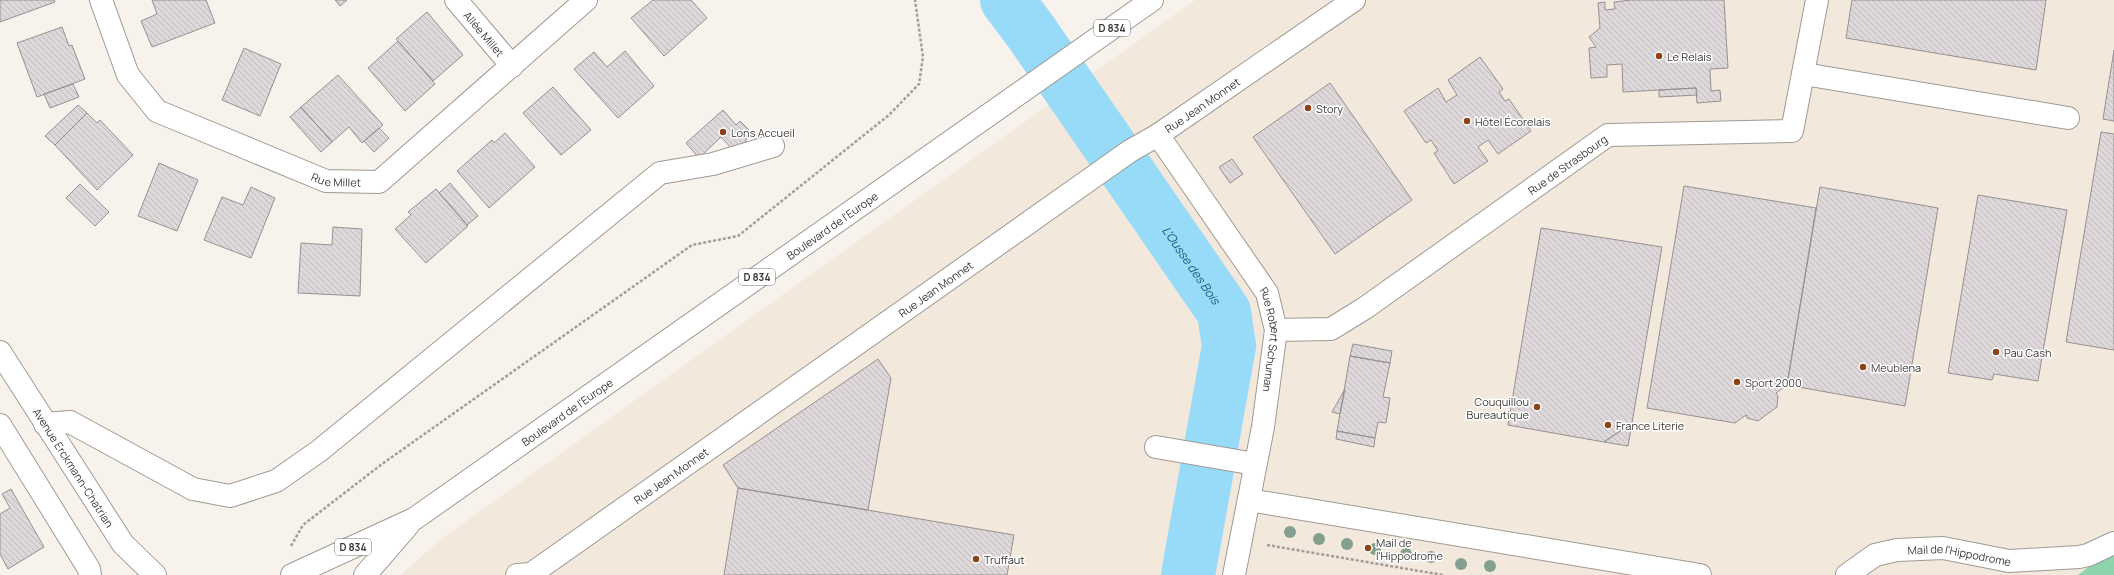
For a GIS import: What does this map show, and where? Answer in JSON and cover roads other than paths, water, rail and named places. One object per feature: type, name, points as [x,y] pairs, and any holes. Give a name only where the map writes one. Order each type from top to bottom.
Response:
[{"type":"street","name":"Rue Millet","points":[[101,0],[128,75],[157,111],[326,181],[379,182],[586,0]]},
{"type":"street","name":"Allée Millet","points":[[456,0],[512,66]]},
{"type":"street","name":"Boulevard de l'Europe","points":[[292,575],[414,519],[1152,0]]},
{"type":"street","name":"Rue Jean Monnet","points":[[517,575],[531,574],[1130,151],[1158,135],[1354,0]]},
{"type":"street","name":"Rue de Strasbourg","points":[[1276,330],[1331,329],[1365,308],[1608,135],[1792,131],[1817,0]]},
{"type":"street","points":[[1804,74],[2068,118]]},
{"type":"street","name":"Rue Robert Schuman","points":[[1158,135],[1267,293],[1276,330],[1249,500],[1234,575]]},
{"type":"street","points":[[45,424],[70,422],[193,489],[230,496],[276,481],[319,451],[660,173],[713,164],[772,146]]},
{"type":"street","name":"Avenue Erckmann-Chatrian","points":[[0,352],[123,544],[155,575]]},
{"type":"street","points":[[0,424],[89,569],[90,575]]},
{"type":"street","points":[[1156,446],[1255,464]]},
{"type":"street","points":[[1249,500],[1700,575]]},
{"type":"street","name":"Boulevard de l'Europe","points":[[365,575],[414,519]]},
{"type":"street","name":"Mail de l'Hippodrome","points":[[1847,575],[1875,555],[1897,550],[1943,548],[2009,561],[2075,566],[2088,555],[2114,543]]},
{"type":"waterway","name":"L'Ousse des Bois","points":[[1007,0],[1031,32],[1224,312],[1229,346],[1188,575]]},
{"type":"place","name":"Le Relais","points":[[1659,56]]},
{"type":"place","name":"Story","points":[[1308,108]]},
{"type":"place","name":"Hôtel Écorelais","points":[[1467,121]]},
{"type":"place","name":"Lons Accueil","points":[[723,132]]},
{"type":"place","name":"Pau Cash","points":[[1996,352]]},
{"type":"place","name":"Meublena","points":[[1863,367]]},
{"type":"place","name":"Sport 2000","points":[[1737,382]]},
{"type":"place","name":"Couquillou Bureautique","points":[[1537,407]]},
{"type":"place","name":"France Literie","points":[[1608,425]]},
{"type":"place","name":"Mail de l'Hippodrome","points":[[1368,548]]},
{"type":"place","name":"Truffaut","points":[[976,559]]}]
